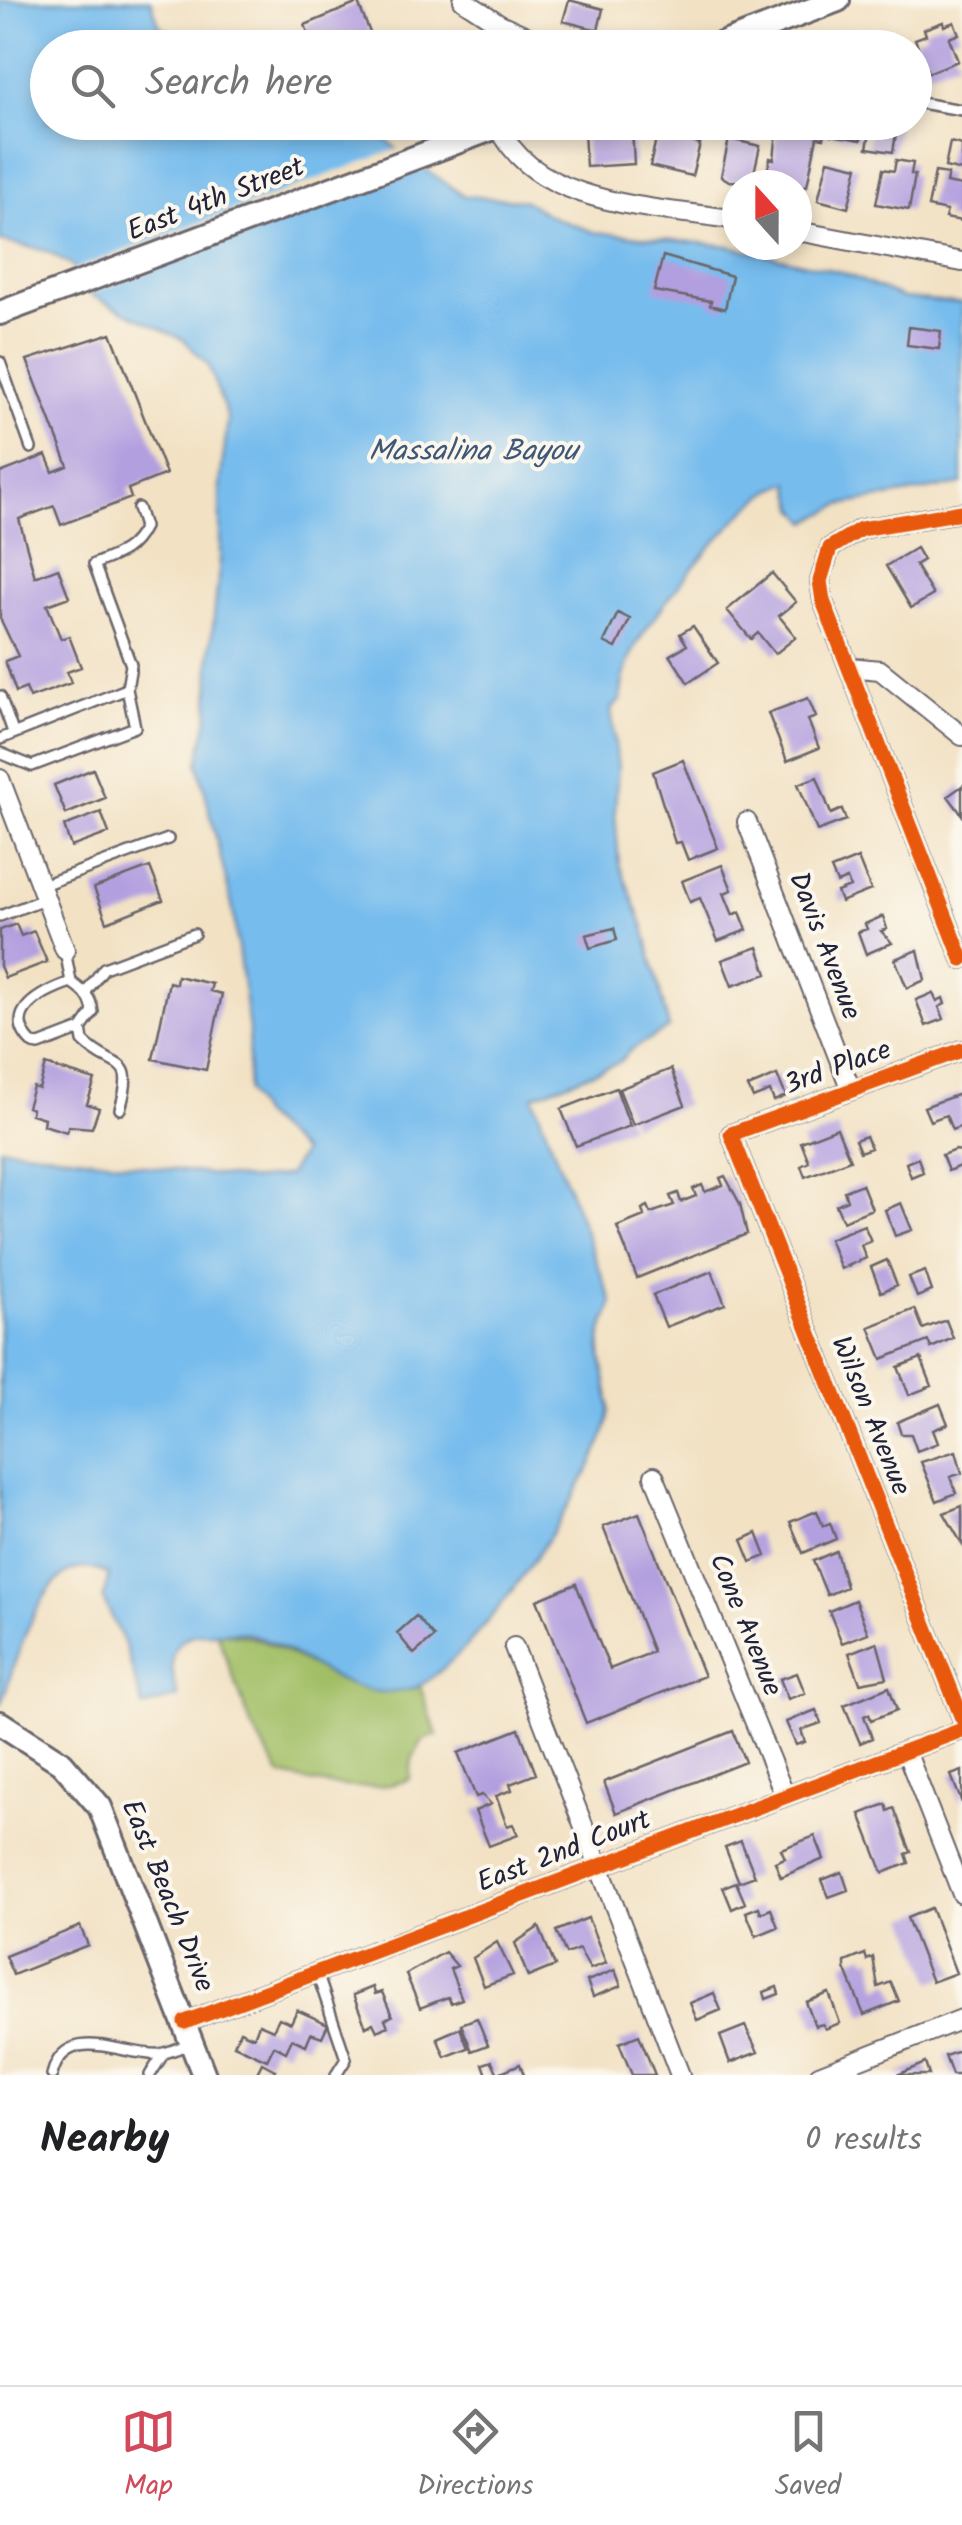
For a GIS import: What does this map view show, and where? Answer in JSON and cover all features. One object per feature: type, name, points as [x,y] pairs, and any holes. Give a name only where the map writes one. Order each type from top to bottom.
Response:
[{"type":"street","points":[[463,0],[513,30]]},
{"type":"street","points":[[759,30],[838,0]]},
{"type":"street","name":"East 4th Street","points":[[0,313],[462,140]]},
{"type":"street","points":[[511,140],[516,154],[558,183],[593,194],[722,217]]},
{"type":"street","points":[[812,234],[962,262]]},
{"type":"street","points":[[962,512],[861,529],[830,548],[820,582],[962,959]]},
{"type":"street","points":[[849,666],[880,670],[962,736]]},
{"type":"street","points":[[0,780],[65,950]]},
{"type":"street","name":"Davis Avenue","points":[[747,822],[850,1090]]},
{"type":"street","name":"3rd Place","points":[[731,1134],[962,1050]]},
{"type":"street","name":"Wilson Avenue","points":[[731,1134],[962,1718]]},
{"type":"street","name":"Cone Avenue","points":[[654,1476],[785,1796]]},
{"type":"street","points":[[514,1647],[680,2075]]},
{"type":"street","name":"East Beach Drive","points":[[1,1724],[62,1762],[100,1807],[204,2075]]},
{"type":"street","name":"East 2nd Court","points":[[188,2033],[317,1974],[962,1730]]},
{"type":"street","points":[[906,1751],[962,1894]]},
{"type":"street","points":[[819,2075],[962,2019]]},
{"type":"lane","points":[[932,105],[962,110]]},
{"type":"lane","points":[[0,362],[31,448]]},
{"type":"lane","points":[[0,753],[32,766],[135,727],[127,688],[131,665],[94,564],[128,551],[138,540],[144,527],[138,508]]},
{"type":"lane","points":[[0,739],[127,688]]},
{"type":"lane","points":[[0,696],[13,732]]},
{"type":"lane","points":[[0,916],[43,892],[168,839]]},
{"type":"lane","points":[[86,993],[104,968],[194,934]]},
{"type":"lane","points":[[65,950],[71,982],[86,993],[94,1012],[81,1029],[39,1045],[32,1044],[16,1021],[28,1000],[71,982]]},
{"type":"lane","points":[[81,1029],[91,1048],[126,1070],[128,1079],[120,1109]]},
{"type":"lane","points":[[317,1974],[346,2059],[336,2075]]},
{"type":"lane","points":[[150,2075],[164,2053],[188,2033]]},
{"type":"lane","points":[[52,2075],[60,2059],[83,2045],[164,2053]]},
{"type":"green space","points":[[217,1633],[243,1635],[268,1644],[367,1689],[393,1692],[420,1686],[437,1735],[423,1740],[412,1759],[410,1779],[396,1784],[345,1786],[280,1775],[251,1725]]},
{"type":"water","name":"Massalina Bayou","points":[[0,0],[151,0],[159,25],[166,30],[30,30],[30,140],[387,140],[464,196],[523,200],[552,217],[594,232],[722,245],[722,260],[790,260],[841,272],[903,298],[962,303],[962,484],[841,505],[808,522],[796,508],[790,483],[773,490],[753,504],[685,577],[649,625],[628,663],[621,700],[611,709],[618,768],[615,811],[619,864],[644,927],[669,1028],[632,1049],[618,1063],[533,1096],[612,1302],[601,1338],[608,1421],[580,1485],[525,1572],[462,1650],[433,1677],[408,1690],[385,1692],[344,1682],[246,1633],[200,1634],[188,1637],[174,1650],[172,1670],[178,1697],[143,1707],[124,1642],[103,1599],[109,1574],[87,1568],[70,1572],[41,1601],[0,1707],[0,1147],[253,1180],[288,1175],[302,1153],[260,1114],[247,1091],[249,1030],[232,905],[198,763],[209,713],[210,653],[220,561],[220,484],[228,419],[208,365],[184,340],[85,292],[74,267],[47,251],[0,241]]},
{"type":"pier","points":[[403,147],[429,167],[83,296],[70,271]]},
{"type":"building","points":[[569,0],[603,9],[598,30],[563,21]]},
{"type":"building","points":[[358,3],[369,30],[307,30],[305,25]]},
{"type":"building","points":[[954,22],[959,34],[949,38],[958,61],[932,71],[932,30],[924,29]]},
{"type":"building","points":[[584,140],[633,140],[634,164],[586,167]]},
{"type":"building","points":[[656,140],[700,144],[692,176],[650,166]]},
{"type":"building","points":[[729,140],[760,146],[755,170],[722,170]]},
{"type":"building","points":[[776,140],[816,140],[810,170],[768,170],[770,158],[774,159]]},
{"type":"building","points":[[869,140],[895,140],[893,152],[867,148]]},
{"type":"building","points":[[950,142],[962,145],[962,171],[945,167]]},
{"type":"building","points":[[828,160],[858,167],[848,208],[818,200]]},
{"type":"building","points":[[896,160],[913,163],[911,174],[915,175],[909,210],[876,204],[883,169],[894,171]]},
{"type":"building","points":[[935,172],[948,174],[946,183],[962,186],[962,221],[945,218],[947,211],[928,207]]},
{"type":"building","points":[[663,256],[732,276],[725,309],[710,305],[711,301],[654,291]]},
{"type":"building","points":[[909,327],[941,331],[939,349],[907,345]]},
{"type":"building","points":[[111,333],[166,474],[128,489],[131,498],[61,525],[54,506],[19,519],[35,577],[58,568],[69,597],[47,605],[61,639],[69,636],[81,667],[67,672],[71,683],[30,698],[26,688],[16,692],[5,661],[18,656],[0,618],[0,473],[46,455],[53,472],[68,466],[27,360]]},
{"type":"building","points":[[916,548],[923,560],[915,565],[933,595],[911,608],[886,566]]},
{"type":"building","points":[[772,573],[796,602],[779,616],[796,637],[775,654],[758,633],[751,639],[727,610]]},
{"type":"building","points":[[618,613],[630,619],[616,648],[604,642]]},
{"type":"building","points":[[693,626],[718,663],[688,683],[670,655],[687,645],[680,634]]},
{"type":"building","points":[[808,698],[816,717],[808,720],[819,748],[787,761],[768,713]]},
{"type":"building","points":[[683,760],[718,848],[688,860],[681,842],[675,843],[653,772]]},
{"type":"building","points":[[93,769],[105,798],[66,814],[54,785]]},
{"type":"building","points":[[817,777],[831,814],[842,809],[846,820],[817,831],[798,784]]},
{"type":"building","points":[[962,786],[962,815],[948,796]]},
{"type":"building","points":[[101,812],[109,833],[71,847],[64,826]]},
{"type":"building","points":[[858,858],[871,890],[841,902],[837,892],[850,887],[847,879],[837,883],[831,869]]},
{"type":"building","points":[[722,865],[732,890],[724,893],[733,915],[740,912],[747,930],[718,941],[700,898],[690,902],[682,881]]},
{"type":"building","points":[[150,867],[163,900],[107,922],[94,888]]},
{"type":"building","points":[[883,916],[887,929],[881,931],[892,943],[866,954],[858,932]]},
{"type":"building","points":[[16,924],[21,936],[34,931],[47,962],[5,978],[0,966],[0,930]]},
{"type":"building","points":[[614,928],[617,940],[590,948],[586,935]]},
{"type":"building","points":[[758,947],[767,974],[732,986],[722,960]]},
{"type":"building","points":[[918,950],[925,980],[907,988],[895,959]]},
{"type":"building","points":[[177,976],[212,984],[210,991],[222,994],[206,1070],[153,1059],[169,982],[176,984]]},
{"type":"building","points":[[933,993],[937,1001],[943,998],[945,1004],[939,1007],[944,1019],[926,1026],[916,1000]]},
{"type":"building","points":[[46,1065],[95,1080],[87,1104],[99,1108],[92,1128],[69,1126],[67,1132],[43,1125],[44,1118],[31,1114],[32,1109],[27,1107],[33,1087],[39,1089]]},
{"type":"building","points":[[671,1069],[685,1105],[633,1125],[619,1089]]},
{"type":"building","points":[[777,1075],[786,1096],[774,1101],[770,1091],[753,1098],[748,1087]]},
{"type":"building","points":[[616,1088],[630,1126],[576,1146],[561,1109]]},
{"type":"building","points":[[962,1093],[962,1126],[952,1130],[946,1115],[930,1121],[924,1107]]},
{"type":"building","points":[[837,1128],[850,1160],[805,1177],[801,1166],[809,1162],[801,1142]]},
{"type":"building","points":[[866,1136],[871,1148],[860,1152],[855,1140]]},
{"type":"building","points":[[962,1151],[962,1165],[948,1171],[942,1155]]},
{"type":"building","points":[[918,1158],[923,1172],[911,1177],[906,1163]]},
{"type":"building","points":[[725,1176],[740,1204],[747,1234],[637,1278],[617,1227],[644,1216],[642,1209],[648,1206],[651,1213],[674,1205],[670,1196],[678,1193],[681,1202],[696,1196],[693,1189],[702,1185],[705,1192],[723,1185],[720,1178]]},
{"type":"building","points":[[862,1184],[872,1209],[843,1221],[836,1205],[847,1200],[844,1191]]},
{"type":"building","points":[[901,1203],[912,1230],[895,1236],[885,1210]]},
{"type":"building","points":[[864,1225],[871,1241],[861,1245],[866,1258],[841,1269],[829,1239]]},
{"type":"building","points":[[887,1260],[897,1285],[881,1292],[871,1267]]},
{"type":"building","points":[[712,1271],[725,1304],[666,1327],[653,1295]]},
{"type":"building","points":[[925,1271],[932,1291],[917,1297],[909,1277]]},
{"type":"building","points":[[915,1309],[923,1329],[946,1320],[953,1338],[931,1348],[928,1341],[882,1359],[869,1327]]},
{"type":"building","points":[[921,1358],[932,1386],[909,1395],[898,1367]]},
{"type":"building","points":[[940,1404],[948,1424],[933,1430],[938,1443],[917,1451],[911,1434],[901,1434],[897,1422]]},
{"type":"building","points":[[956,1451],[962,1473],[950,1477],[956,1493],[937,1501],[921,1462]]},
{"type":"building","points":[[962,1506],[962,1544],[944,1513]]},
{"type":"building","points":[[817,1511],[823,1526],[830,1523],[836,1539],[803,1553],[790,1522]]},
{"type":"building","points":[[639,1513],[704,1676],[586,1723],[537,1600],[576,1584],[610,1669],[653,1652],[603,1527]]},
{"type":"building","points":[[757,1533],[766,1556],[751,1562],[742,1540]]},
{"type":"building","points":[[836,1551],[846,1587],[827,1595],[813,1561]]},
{"type":"building","points":[[855,1600],[868,1633],[842,1643],[829,1611]]},
{"type":"building","points":[[416,1616],[434,1637],[414,1654],[397,1633]]},
{"type":"building","points":[[877,1642],[887,1678],[860,1683],[849,1653]]},
{"type":"building","points":[[797,1673],[805,1693],[788,1699],[780,1679]]},
{"type":"building","points":[[889,1687],[897,1710],[871,1720],[869,1714],[864,1716],[872,1738],[860,1743],[844,1705]]},
{"type":"building","points":[[816,1710],[821,1723],[801,1730],[805,1742],[796,1745],[786,1722]]},
{"type":"building","points":[[519,1729],[536,1774],[510,1784],[512,1790],[496,1796],[507,1826],[513,1824],[518,1835],[489,1846],[475,1811],[491,1804],[482,1795],[476,1797],[458,1753]]},
{"type":"building","points":[[733,1731],[745,1762],[616,1813],[604,1782]]},
{"type":"building","points":[[962,1771],[962,1803],[951,1775]]},
{"type":"building","points":[[886,1804],[888,1811],[894,1808],[911,1852],[906,1854],[909,1863],[883,1873],[860,1814]]},
{"type":"building","points":[[815,1836],[824,1859],[781,1877],[775,1862],[785,1858],[781,1849]]},
{"type":"building","points":[[741,1841],[755,1876],[739,1882],[725,1847]]},
{"type":"building","points":[[842,1872],[848,1890],[829,1897],[822,1880]]},
{"type":"building","points":[[736,1882],[745,1903],[732,1909],[723,1887]]},
{"type":"building","points":[[759,1907],[761,1913],[771,1909],[778,1927],[756,1936],[746,1912]]},
{"type":"building","points":[[931,1908],[956,1973],[932,1982],[907,1918]]},
{"type":"building","points":[[588,1918],[606,1963],[590,1969],[579,1949],[566,1954],[556,1931]]},
{"type":"building","points":[[80,1926],[88,1945],[13,1975],[5,1956]]},
{"type":"building","points":[[539,1927],[555,1966],[528,1977],[515,1943]]},
{"type":"building","points":[[497,1942],[513,1975],[484,1986],[473,1958]]},
{"type":"building","points":[[445,1952],[457,1966],[450,1969],[462,1999],[451,2003],[448,1997],[420,2008],[406,1974]]},
{"type":"building","points":[[865,1954],[867,1960],[873,1957],[878,1987],[891,1982],[899,2001],[864,2015],[845,1962]]},
{"type":"building","points":[[615,1970],[621,1986],[593,1997],[587,1981]]},
{"type":"building","points":[[373,1987],[375,1994],[382,1992],[392,2016],[385,2019],[388,2026],[377,2031],[373,2023],[366,2027],[353,1995]]},
{"type":"building","points":[[777,1987],[779,1994],[766,1999],[764,1992]]},
{"type":"building","points":[[714,1993],[721,2010],[697,2020],[690,2003]]},
{"type":"building","points":[[829,1993],[840,2023],[825,2029],[823,2024],[815,2026],[806,2002]]},
{"type":"building","points":[[297,2010],[328,2024],[322,2037],[311,2033],[306,2045],[292,2039],[286,2052],[274,2046],[267,2060],[234,2045],[240,2031],[254,2037],[259,2024],[273,2030],[279,2018],[291,2023]]},
{"type":"building","points":[[477,2018],[488,2045],[472,2051],[461,2024]]},
{"type":"building","points":[[745,2026],[758,2052],[730,2063],[720,2036]]},
{"type":"building","points":[[460,2028],[468,2048],[445,2057],[437,2038]]},
{"type":"building","points":[[639,2035],[655,2075],[632,2075],[619,2043]]},
{"type":"building","points":[[962,2050],[962,2075],[952,2075],[945,2056]]},
{"type":"building","points":[[492,2061],[497,2072],[487,2075],[483,2064]]},
{"type":"building","points":[[262,2063],[275,2070],[273,2075],[256,2075]]},
{"type":"building","points":[[925,2063],[929,2075],[897,2075]]},
{"type":"building","points":[[520,2064],[524,2075],[502,2075],[501,2072]]},
{"type":"cycle path","points":[[962,512],[861,529],[830,548],[820,581],[823,601],[962,959]]},
{"type":"cycle path","points":[[962,1050],[731,1134],[962,1718]]},
{"type":"cycle path","points":[[185,2022],[962,1730]]}]
